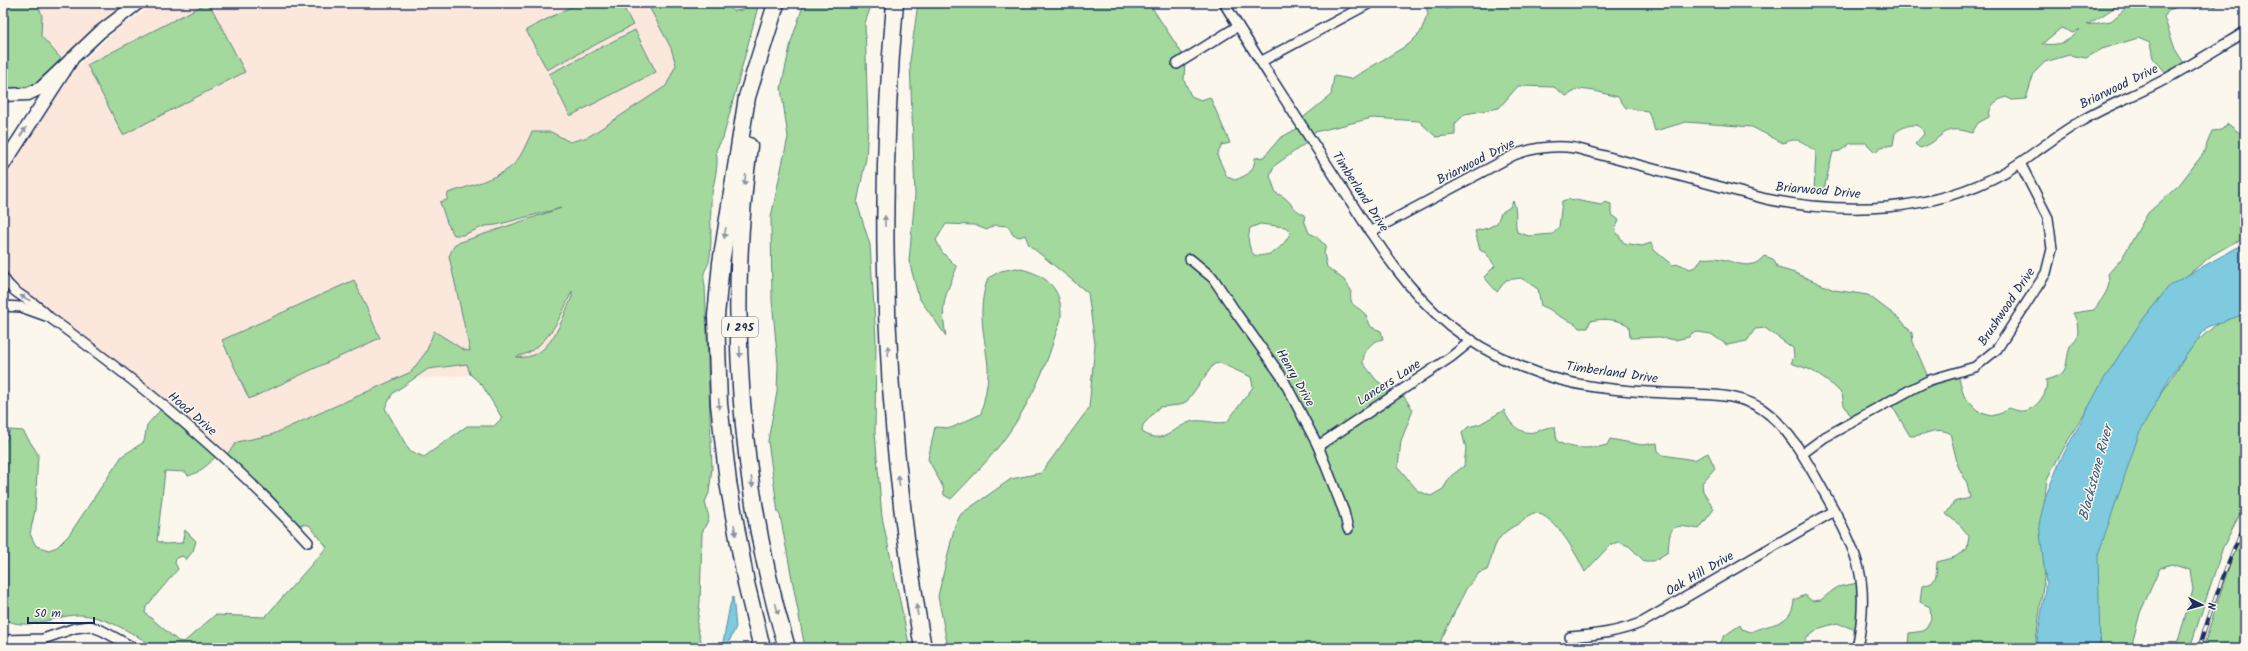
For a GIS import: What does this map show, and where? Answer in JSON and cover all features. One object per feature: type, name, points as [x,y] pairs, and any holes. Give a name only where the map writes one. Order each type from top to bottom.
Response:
[{"type":"highway","points":[[895,3],[885,185],[887,321],[893,416],[901,495],[923,648]]},
{"type":"highway","points":[[762,648],[746,583],[728,482],[719,404],[716,316],[721,263],[747,97],[776,4]]},
{"type":"highway","name":"I 295","points":[[776,4],[756,98],[747,162],[742,226],[740,322],[745,419],[752,482],[764,552],[787,648]]},
{"type":"main road","points":[[3,95],[23,94],[37,91],[108,25],[138,3]]},
{"type":"main road","points":[[3,165],[71,60]]},
{"type":"street","name":"Timberland Drive","points":[[1224,3],[1370,232],[1401,275],[1423,301],[1452,327],[1472,340],[1528,369],[1571,383],[1647,392],[1729,397],[1752,403],[1773,418],[1802,454],[1834,511],[1856,555],[1862,583],[1863,619],[1857,648]]},
{"type":"street","points":[[1262,61],[1370,3]]},
{"type":"street","points":[[1177,64],[1238,26]]},
{"type":"street","name":"Briarwood Drive","points":[[1370,232],[1514,155],[1527,150],[1550,146],[1575,148],[1766,199],[1821,207],[1885,208],[1948,196],[1988,181],[2020,163],[2081,121],[2161,82],[2245,32]]},
{"type":"street","name":"Brushwood Drive","points":[[1802,454],[1825,437],[1912,389],[1930,380],[1975,367],[1997,348],[2046,273],[2052,249],[2048,218],[2020,163]]},
{"type":"street","name":"Henry Drive","points":[[1190,259],[1213,278],[1237,314],[1278,368],[1318,446],[1344,512],[1348,529]]},
{"type":"street","name":"Hood Drive","points":[[3,277],[14,291],[36,304],[49,317],[176,416],[272,503],[308,542]]},
{"type":"street","name":"Hood Drive","points":[[3,306],[29,309],[49,317]]},
{"type":"street","name":"Lancers Lane","points":[[1318,446],[1452,357],[1472,340]]},
{"type":"street","name":"Oak Hill Drive","points":[[1570,637],[1602,635],[1623,630],[1643,622],[1834,511]]},
{"type":"street","points":[[3,640],[43,639],[75,628],[90,626],[103,631],[134,648]]},
{"type":"shaded area","points":[[37,3],[136,3],[64,62],[41,36],[42,15]]},
{"type":"shaded area","points":[[156,3],[713,3],[586,236],[575,317],[537,358],[496,373],[413,379],[225,454],[171,404],[65,321],[20,292],[10,282],[6,265],[6,167],[76,68],[115,31]]},
{"type":"green space","points":[[3,3],[37,3],[42,15],[41,36],[64,62],[39,87],[3,92]]},
{"type":"green space","points":[[209,3],[245,72],[123,135],[87,65]]},
{"type":"green space","points":[[578,3],[621,3],[633,25],[547,70],[526,30]]},
{"type":"green space","points":[[647,3],[728,3],[733,11],[742,10],[743,3],[759,3],[723,138],[716,150],[717,163],[711,202],[710,257],[704,272],[712,468],[709,493],[705,502],[709,518],[702,533],[700,602],[697,626],[703,648],[157,648],[121,627],[91,616],[72,615],[26,624],[17,624],[8,621],[5,444],[10,430],[23,431],[38,454],[35,510],[30,534],[36,546],[49,550],[57,547],[69,535],[122,456],[144,442],[147,425],[163,407],[217,455],[201,470],[192,475],[188,476],[186,472],[165,471],[157,541],[165,544],[182,543],[185,530],[196,541],[193,551],[186,560],[183,556],[176,558],[175,563],[178,569],[146,607],[145,613],[178,641],[184,642],[215,615],[265,617],[327,547],[309,525],[289,524],[223,459],[237,442],[271,435],[411,372],[426,352],[434,331],[464,350],[470,351],[449,256],[455,244],[561,208],[496,225],[485,226],[463,235],[454,235],[447,223],[440,202],[447,200],[448,193],[483,181],[502,173],[509,168],[520,156],[532,132],[551,132],[570,142],[588,137],[666,86],[676,65],[671,48]],"holes":[[[572,291],[572,297],[558,328],[546,347],[538,353],[528,357],[516,357],[526,354],[538,346],[551,332]],[[467,364],[470,374],[482,385],[502,418],[494,426],[467,426],[424,457],[409,450],[385,408],[393,393],[428,369]]]},
{"type":"green space","points":[[804,3],[872,3],[865,23],[868,126],[866,158],[857,203],[870,245],[876,339],[875,433],[882,517],[910,648],[805,648],[780,515],[778,513],[768,441],[777,392],[778,364],[772,300],[771,217],[788,137],[781,88],[791,42]]},
{"type":"green space","points":[[918,3],[1149,3],[1185,58],[1184,80],[1191,96],[1201,100],[1210,97],[1230,143],[1222,145],[1217,155],[1227,177],[1235,180],[1247,175],[1252,170],[1255,158],[1264,157],[1280,138],[1300,127],[1309,141],[1274,166],[1270,176],[1276,193],[1285,198],[1296,210],[1305,215],[1304,220],[1309,233],[1326,245],[1324,253],[1327,267],[1344,280],[1351,290],[1351,300],[1353,304],[1365,314],[1371,327],[1381,331],[1383,339],[1371,344],[1368,347],[1364,354],[1363,363],[1377,381],[1395,392],[1400,391],[1413,410],[1401,441],[1398,467],[1418,491],[1431,496],[1443,489],[1451,476],[1464,466],[1466,448],[1462,433],[1468,427],[1480,424],[1504,410],[1511,423],[1519,430],[1524,432],[1534,432],[1555,427],[1557,441],[1568,446],[1588,448],[1607,445],[1610,439],[1642,445],[1657,443],[1658,451],[1663,455],[1694,460],[1708,453],[1715,468],[1702,483],[1703,491],[1714,509],[1699,529],[1683,527],[1674,528],[1671,531],[1668,552],[1654,561],[1644,561],[1629,546],[1618,542],[1610,545],[1585,572],[1577,556],[1558,528],[1543,515],[1535,513],[1532,514],[1501,536],[1495,546],[1487,570],[1479,573],[1466,589],[1437,648],[948,648],[938,596],[955,525],[961,514],[1011,479],[1041,473],[1089,408],[1095,344],[1088,293],[1029,245],[1025,235],[1020,237],[1013,235],[1008,226],[994,225],[987,230],[974,225],[946,224],[936,240],[942,252],[957,267],[945,300],[944,325],[946,336],[919,298],[909,261],[915,195],[910,61]],"holes":[[[1260,224],[1285,227],[1291,232],[1281,247],[1272,253],[1266,255],[1254,255],[1250,248],[1249,242],[1250,228]],[[1220,363],[1251,377],[1253,387],[1227,422],[1218,423],[1194,421],[1163,437],[1150,436],[1142,432],[1143,425],[1159,407],[1180,405],[1187,401],[1214,364]]]},
{"type":"green space","points":[[1430,3],[1436,3],[1446,9],[1456,7],[1459,3],[2122,3],[2087,25],[2111,21],[2132,3],[2216,3],[2216,7],[2206,4],[2195,9],[2184,4],[2169,10],[2164,17],[2175,49],[2185,65],[2168,75],[2153,58],[2150,43],[2138,38],[2102,49],[2086,58],[2069,55],[2045,62],[2034,73],[2026,99],[2012,100],[2006,97],[1999,100],[1992,106],[1989,117],[1978,123],[1972,133],[1962,130],[1948,131],[1933,142],[1920,148],[1915,144],[1924,134],[1922,129],[1915,125],[1911,125],[1902,128],[1895,133],[1893,145],[1881,147],[1875,152],[1866,143],[1851,143],[1840,151],[1833,152],[1823,193],[1819,194],[1814,191],[1816,151],[1798,140],[1783,143],[1752,127],[1686,122],[1655,131],[1648,111],[1626,108],[1618,97],[1595,91],[1579,89],[1566,96],[1554,87],[1518,86],[1499,108],[1465,114],[1455,124],[1455,135],[1436,137],[1419,121],[1372,118],[1307,134],[1299,121],[1331,95],[1334,76],[1351,79],[1409,44],[1420,33],[1428,14],[1426,6]],"holes":[[[2061,28],[2073,33],[2080,29],[2068,40],[2058,44],[2042,44]]]},
{"type":"green space","points":[[635,30],[656,72],[570,116],[549,74]]},
{"type":"green space","points":[[2228,124],[2245,137],[2245,191],[2241,193],[2245,210],[2245,239],[2235,242],[2212,255],[2160,298],[2078,423],[2047,479],[2042,521],[2045,570],[2035,648],[1908,648],[1909,633],[1924,631],[1931,619],[1930,607],[1920,602],[1922,586],[1932,583],[1936,576],[1937,562],[1955,557],[1967,549],[1969,536],[1961,526],[1946,514],[1954,502],[1970,498],[1967,483],[1958,466],[1950,433],[1944,431],[1934,431],[1916,436],[1910,436],[1889,401],[1853,420],[1844,405],[1842,394],[1834,386],[1811,370],[1791,363],[1794,357],[1793,348],[1765,328],[1755,329],[1747,341],[1727,345],[1711,334],[1698,332],[1692,333],[1689,337],[1675,340],[1660,337],[1630,338],[1629,326],[1621,322],[1611,320],[1590,321],[1588,328],[1579,328],[1574,323],[1541,306],[1538,289],[1521,278],[1506,280],[1497,292],[1484,277],[1495,266],[1486,253],[1480,250],[1475,231],[1488,228],[1497,223],[1501,213],[1510,207],[1513,201],[1517,232],[1529,236],[1553,234],[1559,227],[1562,201],[1570,199],[1601,205],[1605,202],[1611,204],[1611,214],[1619,220],[1615,230],[1624,243],[1642,246],[1651,243],[1654,250],[1672,265],[1679,264],[1690,269],[1697,266],[1702,258],[1721,259],[1747,265],[1759,261],[1764,256],[1773,259],[1778,268],[1795,273],[1834,290],[1868,295],[1901,320],[1912,333],[1913,342],[1928,377],[1957,371],[1964,396],[1981,413],[1992,416],[2002,413],[2009,408],[2020,411],[2029,410],[2044,395],[2046,390],[2046,380],[2054,378],[2063,372],[2070,346],[2076,339],[2078,333],[2078,326],[2073,313],[2094,310],[2103,297],[2109,284],[2108,274],[2122,258],[2148,213],[2179,185],[2203,154],[2212,131],[2221,130]]},
{"type":"green space","points":[[1016,268],[1035,273],[1042,277],[1054,289],[1060,306],[1060,323],[1048,359],[1028,402],[1016,422],[994,453],[951,499],[944,495],[943,487],[928,459],[935,427],[951,428],[981,414],[988,379],[987,355],[982,323],[984,290],[988,278],[1001,271]]},
{"type":"green space","points":[[354,280],[380,338],[249,399],[222,340]]},
{"type":"green space","points":[[2245,308],[2245,504],[2223,547],[2190,648],[2176,648],[2193,590],[2190,570],[2171,564],[2160,568],[2140,613],[2131,648],[2101,648],[2098,614],[2097,550],[2141,425],[2193,345],[2220,321]]},
{"type":"green space","points":[[2245,530],[2245,645],[2243,648],[2203,648],[2234,550]]},
{"type":"green space","points":[[1858,583],[1860,601],[1856,630],[1837,623],[1820,628],[1807,638],[1801,648],[1718,648],[1724,636],[1740,625],[1742,629],[1751,632],[1778,623],[1789,615],[1794,600],[1805,595],[1812,601],[1821,600],[1837,587]]},
{"type":"water","name":"Blackstone River","points":[[2245,245],[2245,314],[2207,327],[2170,377],[2139,434],[2098,555],[2100,648],[2036,648],[2046,583],[2039,524],[2046,495],[2061,459],[2102,382],[2140,323],[2170,285],[2236,248]]},
{"type":"water","points":[[733,597],[736,627],[726,648],[722,648],[730,605]]},
{"type":"railway","points":[[2199,648],[2220,586],[2245,525]]}]
